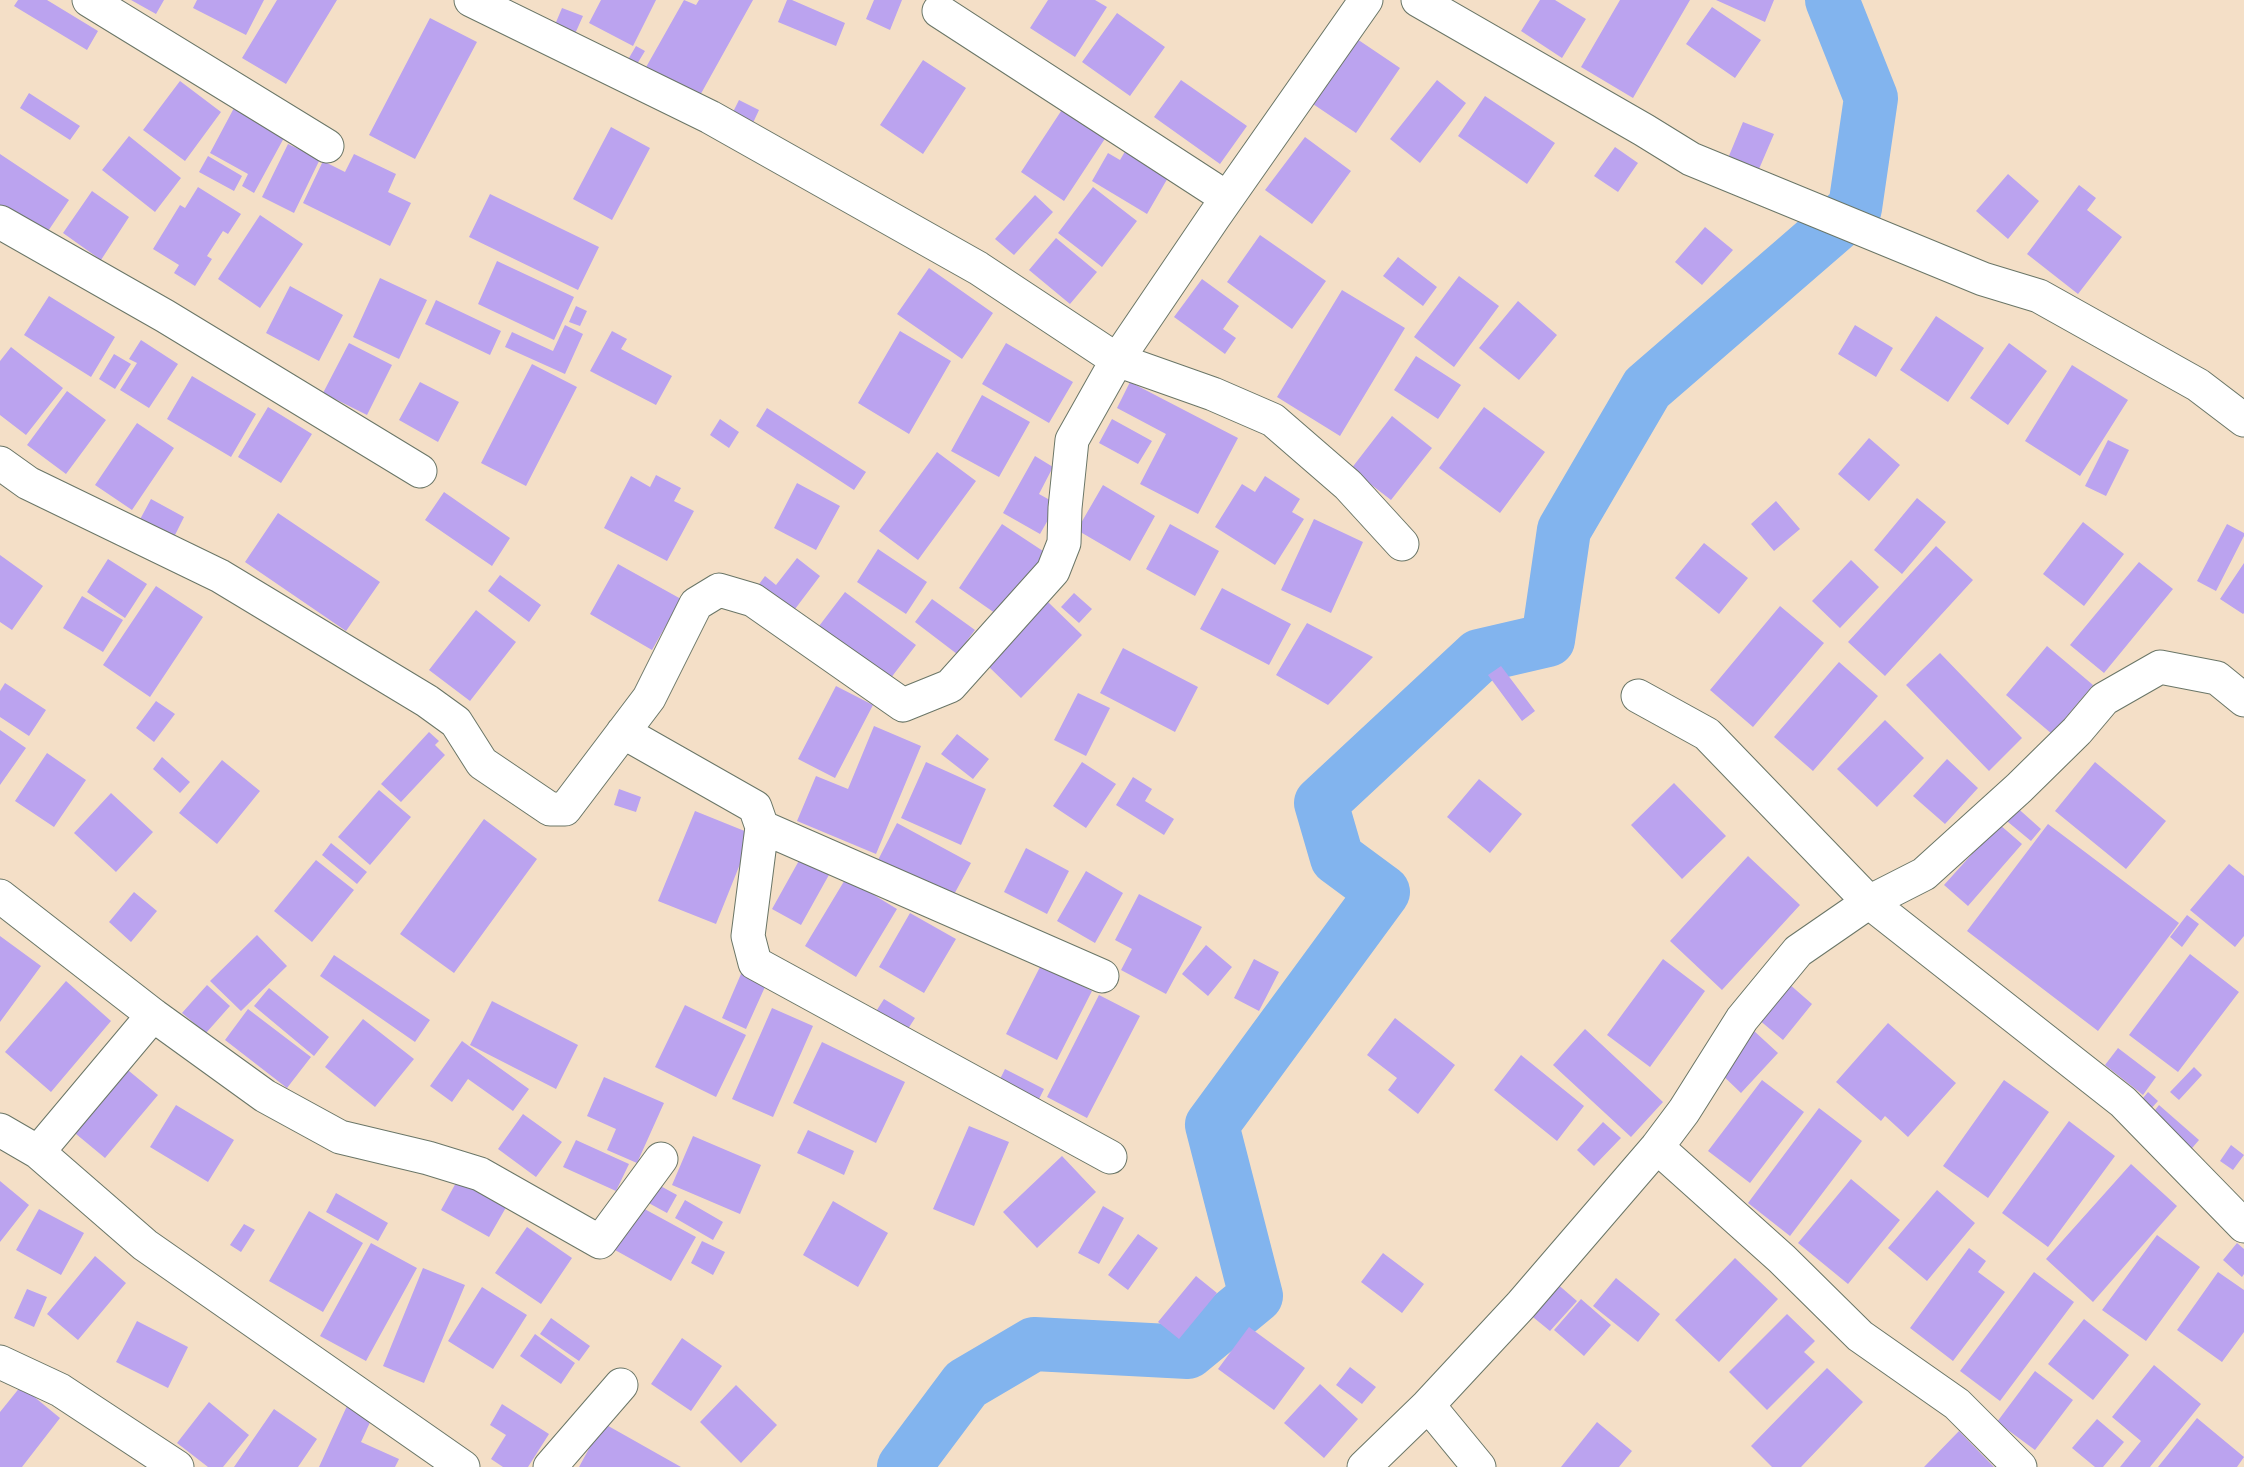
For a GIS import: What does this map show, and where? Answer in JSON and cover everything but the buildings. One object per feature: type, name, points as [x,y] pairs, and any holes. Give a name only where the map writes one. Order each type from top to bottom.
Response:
[{"type":"street","points":[[89,0],[327,146]]},
{"type":"street","points":[[471,0],[710,117],[978,268],[1117,360],[1213,394],[1273,420],[1348,485],[1402,544]]},
{"type":"street","points":[[0,463],[28,483],[220,576],[427,701],[456,722],[482,763],[550,809],[565,809],[649,698],[696,604],[719,590],[753,600],[903,705],[950,686],[1053,571],[1064,543],[1072,440],[1117,360],[1366,0]]},
{"type":"street","points":[[1418,0],[1691,159],[1983,279],[2039,296],[2198,385],[2244,420]]},
{"type":"street","points":[[939,11],[1227,198]]},
{"type":"street","points":[[0,222],[165,316],[420,471]]},
{"type":"street","points":[[1364,1467],[1428,1405],[1521,1305],[1657,1147],[1684,1111],[1742,1019],[1797,951],[1869,902],[1924,874],[2019,788],[2077,731],[2104,699],[2160,667],[2217,678],[2244,700]]},
{"type":"street","points":[[1638,696],[1707,734],[1869,902],[2123,1102],[2244,1226]]},
{"type":"street","points":[[623,732],[755,807],[762,826],[748,936],[755,963],[1110,1158]]},
{"type":"street","points":[[762,826],[1102,976]]},
{"type":"street","points":[[0,896],[153,1015],[265,1096],[340,1137],[428,1158],[480,1174],[600,1242],[661,1159]]},
{"type":"street","points":[[38,1152],[153,1015]]},
{"type":"street","points":[[0,1131],[38,1152],[145,1245],[250,1321],[463,1467]]},
{"type":"street","points":[[1657,1147],[1782,1259],[1860,1336],[1957,1404],[2020,1467]]},
{"type":"street","points":[[0,1362],[60,1390],[177,1467]]},
{"type":"street","points":[[550,1467],[621,1385]]},
{"type":"street","points":[[1428,1405],[1479,1467]]},
{"type":"waterway","points":[[904,1467],[966,1384],[1034,1344],[1188,1352],[1256,1296],[1212,1125],[1383,892],[1337,858],[1321,803],[1479,656],[1548,640],[1564,530],[1647,388],[1855,208],[1871,98],[1832,0]]}]
